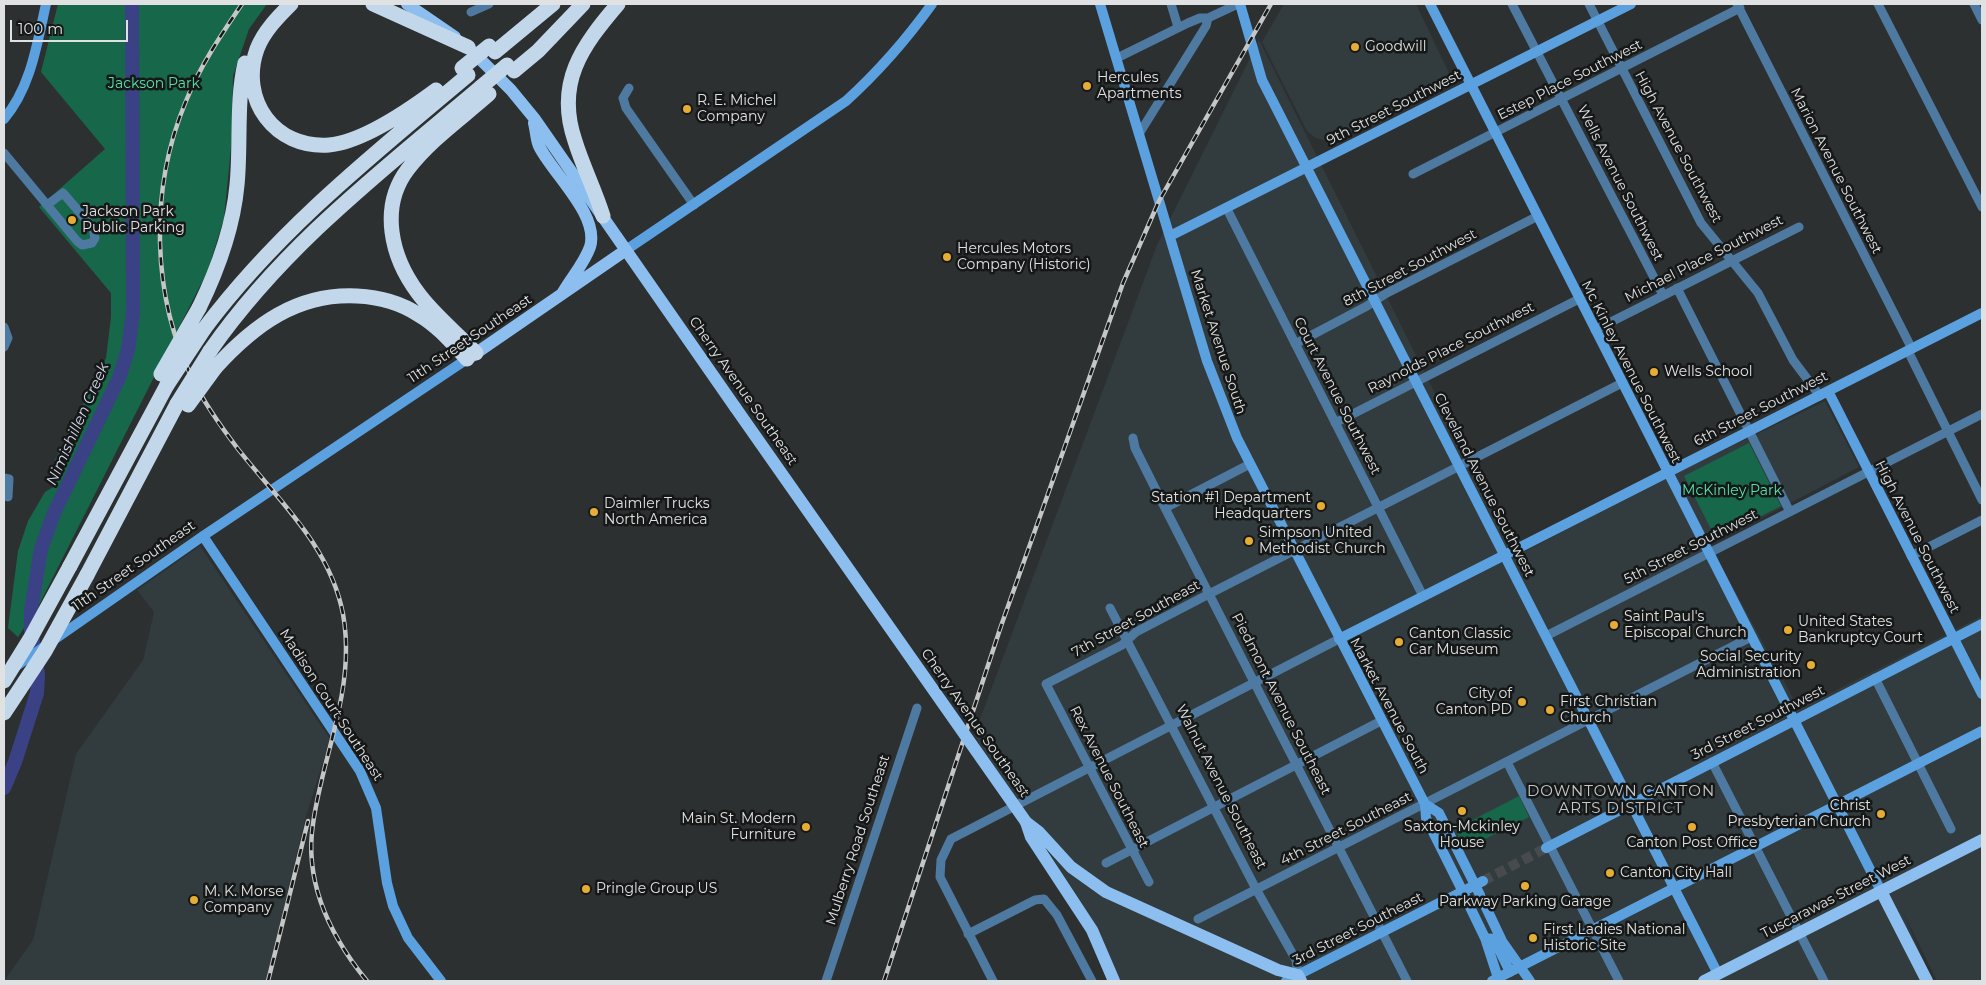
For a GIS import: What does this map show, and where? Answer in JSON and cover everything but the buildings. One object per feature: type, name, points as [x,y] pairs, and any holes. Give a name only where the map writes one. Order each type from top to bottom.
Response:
[{"type":"highway","points":[[4,680],[30,639],[88,532],[216,271],[232,220],[237,185],[242,79],[247,56],[261,24],[291,4]]},
{"type":"highway","points":[[302,4],[278,11],[262,39],[254,60],[253,84],[255,96],[264,117],[286,137],[302,143],[331,145],[360,136],[465,72]]},
{"type":"highway","points":[[373,4],[468,47]]},
{"type":"highway","points":[[164,380],[261,258],[307,212],[492,49],[532,11],[545,4]]},
{"type":"highway","points":[[492,49],[553,4]]},
{"type":"highway","points":[[4,713],[44,651],[210,351],[254,293],[302,241],[370,180],[485,90],[581,4]]},
{"type":"highway","points":[[603,216],[574,139],[569,112],[569,92],[579,55],[595,30],[618,4]]},
{"type":"highway","points":[[472,356],[412,284],[397,252],[391,223],[391,212],[396,189],[408,169],[485,90]]},
{"type":"highway","points":[[180,408],[246,337],[276,314],[309,301],[344,296],[376,298],[413,311],[472,356]]},
{"type":"main road","name":"Cherry Avenue Southeast","points":[[407,4],[468,47],[511,90],[534,118],[1026,822],[1031,836],[1092,930],[1114,981]]},
{"type":"main road","points":[[534,118],[538,145],[579,205],[591,232],[591,241],[586,257],[573,274],[562,294]]},
{"type":"main road","name":"11th Street Southeast","points":[[472,356],[626,250]]},
{"type":"main road","name":"Cherry Avenue Southeast","points":[[1026,822],[1036,829],[1071,867],[1112,896],[1300,978]]},
{"type":"main road","name":"Tuscarawas Street West","points":[[1704,981],[1720,978],[1800,932],[1982,840]]},
{"type":"main road","points":[[1881,891],[1923,980]]},
{"type":"street","points":[[4,119],[26,85],[46,4]]},
{"type":"street","points":[[471,12],[489,4]]},
{"type":"street","name":"11th Street Southeast","points":[[626,250],[846,101],[875,75],[899,49],[932,4]]},
{"type":"street","name":"Market Avenue South","points":[[1100,4],[1218,395],[1293,550],[1425,804],[1426,818],[1437,839],[1472,886]]},
{"type":"street","points":[[1171,4],[1178,27]]},
{"type":"street","points":[[1117,58],[1178,27],[1200,18],[1208,18],[1239,4]]},
{"type":"street","name":"Cleveland Avenue Southwest","points":[[1239,4],[1262,80],[1720,978]]},
{"type":"street","name":"Mc Kinley Avenue Southwest","points":[[1430,4],[1666,472],[1881,891]]},
{"type":"street","name":"Wells Avenue Southwest","points":[[1512,4],[1663,295]]},
{"type":"street","name":"High Avenue Southwest","points":[[1589,4],[1701,223],[1758,293],[1792,360],[1824,394],[1868,472],[1982,694]]},
{"type":"street","name":"9th Street Southwest","points":[[1170,236],[1631,4]]},
{"type":"street","points":[[1878,4],[1982,206]]},
{"type":"street","points":[[1974,4],[1982,20]]},
{"type":"street","name":"Estep Place Southwest","points":[[1413,174],[1622,69],[1738,6]]},
{"type":"street","name":"Marion Avenue Southwest","points":[[1738,6],[1910,350],[1982,500]]},
{"type":"street","points":[[1139,134],[1169,89],[1206,26],[1208,18]]},
{"type":"street","points":[[629,88],[623,98],[626,108],[673,179],[694,205]]},
{"type":"street","points":[[4,153],[47,206],[76,241],[82,245],[92,243],[95,238],[93,228],[63,193],[47,206]]},
{"type":"street","name":"Court Avenue Southwest","points":[[1226,209],[1423,596]]},
{"type":"street","name":"8th Street Southwest","points":[[1295,344],[1538,216]]},
{"type":"street","name":"Michael Place Southwest","points":[[1595,330],[1799,227]]},
{"type":"street","points":[[1677,288],[1790,512]]},
{"type":"street","name":"Raynolds Place Southwest","points":[[1335,422],[1580,299]]},
{"type":"street","name":"6th Street Southwest","points":[[1339,639],[1982,313]]},
{"type":"street","points":[[4,327],[8,338],[4,346]]},
{"type":"street","name":"11th Street Southeast","points":[[4,676],[204,536],[472,356]]},
{"type":"street","name":"7th Street Southeast","points":[[1046,684],[1122,645],[1136,632],[1622,383]]},
{"type":"street","name":"5th Street Southwest","points":[[1546,636],[1982,414]]},
{"type":"street","name":"Piedmont Avenue Southeast","points":[[1133,438],[1135,448],[1165,508],[1407,981]]},
{"type":"street","points":[[1165,508],[1250,464]]},
{"type":"street","points":[[4,478],[9,479],[8,497],[4,496]]},
{"type":"street","points":[[1911,556],[1982,520]]},
{"type":"street","name":"Madison Court Southeast","points":[[204,536],[360,771],[373,797],[378,814],[387,883],[393,906],[408,938],[441,981]]},
{"type":"street","name":"Walnut Avenue Southeast","points":[[1110,608],[1256,889],[1296,960],[1300,978]]},
{"type":"street","name":"3rd Street Southwest","points":[[1548,847],[1982,624]]},
{"type":"street","name":"4th Street Southeast","points":[[1198,919],[1751,637]]},
{"type":"street","points":[[993,981],[940,877],[942,856],[954,836],[1339,639]]},
{"type":"street","points":[[1875,678],[1951,829]]},
{"type":"street","name":"Rex Avenue Southeast","points":[[1046,684],[1149,882]]},
{"type":"street","name":"Mulberry Road Southeast","points":[[826,981],[917,708]]},
{"type":"street","points":[[1106,863],[1381,722]]},
{"type":"street","points":[[1497,980],[1515,969],[1982,731]]},
{"type":"street","points":[[1508,762],[1548,847],[1620,981]]},
{"type":"street","points":[[1712,762],[1824,981]]},
{"type":"street","name":"Market Avenue South","points":[[1425,804],[1439,813],[1472,886],[1497,980]]},
{"type":"street","points":[[1437,839],[1449,833]]},
{"type":"street","name":"3rd Street Southeast","points":[[1286,981],[1300,978],[1382,932],[1472,886]]},
{"type":"street","points":[[968,934],[1035,900],[1044,899],[1057,915],[1088,980]]},
{"type":"street","name":"Market Avenue South","points":[[1475,900],[1490,916],[1515,969],[1530,981]]},
{"type":"street","points":[[1485,938],[1494,940],[1515,969]]},
{"type":"shaded area","points":[[1284,4],[1416,4],[1449,73],[1445,83],[1329,142],[1314,137],[1307,131],[1262,42]]},
{"type":"shaded area","points":[[1259,40],[1516,556],[1664,479],[1825,401],[1859,467],[1710,545],[1799,709],[1982,616],[1982,981],[1937,981],[1902,910],[1932,981],[1120,981],[1098,929],[974,735],[1157,245]]},
{"type":"shaded area","points":[[200,546],[330,739],[305,820],[266,981],[4,981],[33,940],[76,754],[143,660],[154,612],[137,590]]},
{"type":"green space","name":"Jackson Park","points":[[58,4],[267,4],[249,29],[233,76],[232,137],[224,218],[208,270],[38,607],[18,637],[8,628],[18,551],[28,521],[45,492],[55,486],[60,470],[55,460],[106,358],[111,317],[111,293],[39,207],[105,149],[41,72]]},
{"type":"green space","name":"McKinley Park","points":[[1749,443],[1781,506],[1716,539],[1684,476]]},
{"type":"green space","points":[[1519,796],[1529,817],[1465,849],[1455,829]]},
{"type":"waterway","name":"Nimishillen Creek","points":[[4,788],[15,762],[37,693],[38,674],[31,630],[31,610],[41,549],[54,513],[119,378],[128,350],[133,312],[132,4]]},
{"type":"tunnel","points":[[1483,881],[1546,848]]},
{"type":"tunnel","points":[[1474,898],[1476,902]]},
{"type":"railway","points":[[242,4],[204,63],[186,101],[174,135],[166,170],[161,206],[160,243],[163,279],[169,315],[180,349],[194,382],[215,417],[238,449],[286,506],[315,546],[327,567],[343,614],[346,650],[345,674],[339,709],[315,810],[311,846],[317,888],[323,908],[342,946],[367,981]]},
{"type":"railway","points":[[884,981],[1001,626],[1123,283],[1159,201],[1271,4]]},
{"type":"railway","points":[[268,981],[308,821]]},
{"type":"place","name":"Goodwill","points":[[1355,47]]},
{"type":"place","name":"Hercules Apartments","points":[[1087,86]]},
{"type":"place","name":"R. E. Michel Company","points":[[687,109]]},
{"type":"place","name":"Jackson Park Public Parking","points":[[72,220]]},
{"type":"place","name":"Hercules Motors Company (Historic)","points":[[947,257]]},
{"type":"place","name":"Wells School","points":[[1654,372]]},
{"type":"place","name":"Station #1 Department Headquarters","points":[[1321,506]]},
{"type":"place","name":"Daimler Trucks North America","points":[[594,512]]},
{"type":"place","name":"Simpson United Methodist Church","points":[[1249,541]]},
{"type":"place","name":"Saint Paul's Episcopal Church","points":[[1614,625]]},
{"type":"place","name":"United States Bankruptcy Court","points":[[1788,630]]},
{"type":"place","name":"Canton Classic Car Museum","points":[[1399,642]]},
{"type":"place","name":"Social Security Administration","points":[[1811,665]]},
{"type":"place","name":"City of Canton PD","points":[[1522,702]]},
{"type":"place","name":"First Christian Church","points":[[1550,710]]},
{"type":"place","name":"Saxton-Mckinley House","points":[[1462,811]]},
{"type":"place","name":"Christ Presbyterian Church","points":[[1881,814]]},
{"type":"place","name":"Main St. Modern Furniture","points":[[806,827]]},
{"type":"place","name":"Canton Post Office","points":[[1692,827]]},
{"type":"place","name":"Canton City Hall","points":[[1610,873]]},
{"type":"place","name":"Parkway Parking Garage","points":[[1525,886]]},
{"type":"place","name":"Pringle Group US","points":[[586,889]]},
{"type":"place","name":"M. K. Morse Company","points":[[194,900]]},
{"type":"place","name":"First Ladies National Historic Site","points":[[1533,938]]},
{"type":"district","name":"DOWNTOWN CANTON ARTS DISTRICT","points":[[1621,800]]}]
